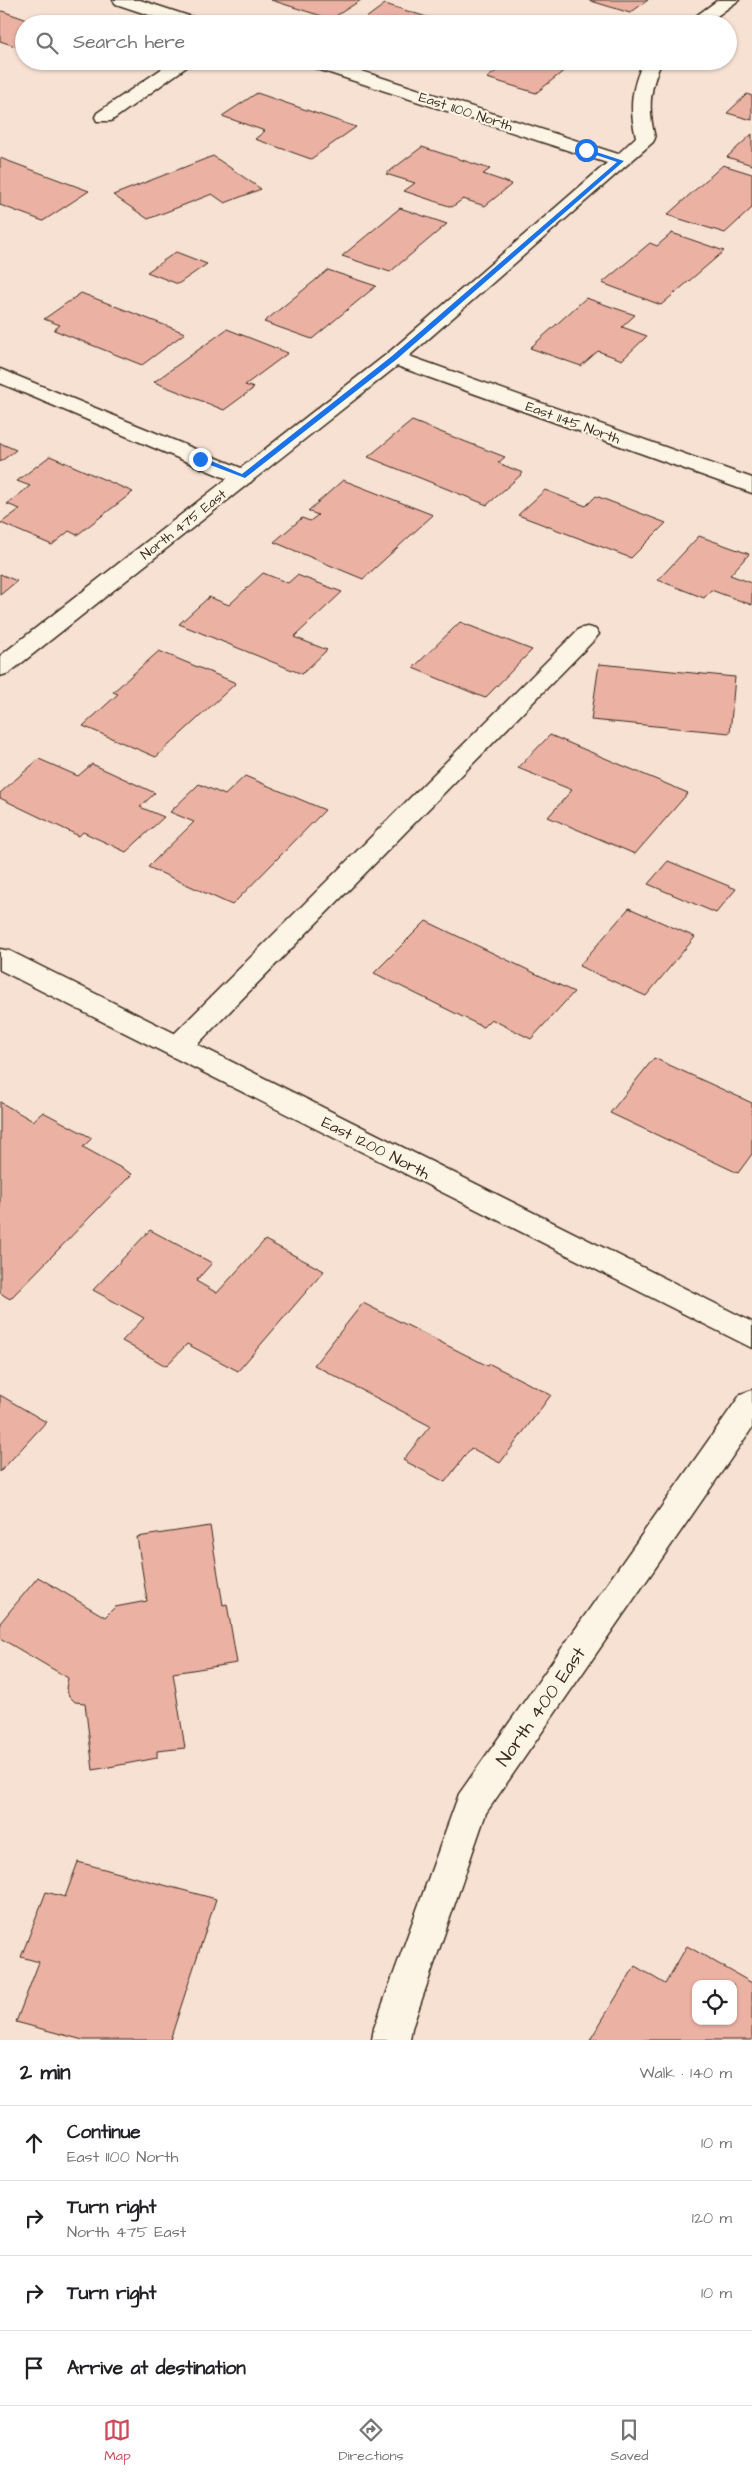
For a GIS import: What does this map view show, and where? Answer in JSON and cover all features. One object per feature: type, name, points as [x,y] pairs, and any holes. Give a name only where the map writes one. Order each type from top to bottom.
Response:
[{"type":"street","points":[[122,0],[168,15]]},
{"type":"street","points":[[708,15],[730,0]]},
{"type":"street","points":[[104,117],[173,70]]},
{"type":"street","name":"East 1100 North","points":[[339,70],[621,161]]},
{"type":"street","name":"North 475 East","points":[[0,668],[394,358],[646,138],[642,124],[639,95],[648,70]]},
{"type":"street","name":"East 1145 North","points":[[394,358],[752,486]]},
{"type":"street","points":[[0,375],[243,477]]},
{"type":"street","points":[[178,1047],[587,634]]},
{"type":"street","name":"East 1200 North","points":[[0,958],[752,1336]]},
{"type":"street","name":"North 400 East","points":[[391,2040],[393,2028],[471,1805],[752,1403]]},
{"type":"building","points":[[271,0],[361,0],[337,15],[318,15]]},
{"type":"building","points":[[588,0],[648,0],[630,13]]},
{"type":"building","points":[[385,4],[420,15],[370,15]]},
{"type":"building","points":[[0,12],[15,16],[15,46],[0,41]]},
{"type":"building","points":[[497,70],[565,70],[536,93],[487,78]]},
{"type":"building","points":[[257,93],[356,127],[311,159],[255,139],[265,131],[222,116]]},
{"type":"building","points":[[747,94],[752,96],[752,120],[727,113]]},
{"type":"building","points":[[752,134],[752,165],[727,157]]},
{"type":"building","points":[[422,147],[490,169],[483,174],[512,184],[485,206],[463,199],[452,207],[404,191],[415,183],[386,174]]},
{"type":"building","points":[[213,156],[261,189],[225,203],[212,194],[148,219],[113,195]]},
{"type":"building","points":[[0,158],[89,191],[43,221],[0,205]]},
{"type":"building","points":[[723,165],[752,174],[752,208],[725,233],[667,215]]},
{"type":"building","points":[[400,208],[447,224],[390,272],[342,256]]},
{"type":"building","points":[[672,233],[724,251],[661,305],[602,283],[650,243],[657,246]]},
{"type":"building","points":[[176,252],[207,264],[178,284],[147,272]]},
{"type":"building","points":[[328,270],[376,286],[312,339],[264,322]]},
{"type":"building","points":[[81,293],[185,333],[142,365],[54,330],[60,325],[44,319]]},
{"type":"building","points":[[586,298],[635,315],[622,327],[647,336],[622,360],[598,351],[581,366],[530,348]]},
{"type":"building","points":[[227,329],[288,353],[245,385],[254,388],[224,410],[154,382]]},
{"type":"building","points":[[412,421],[505,457],[498,463],[523,473],[487,505],[368,457]]},
{"type":"building","points":[[0,443],[16,450],[0,462]]},
{"type":"building","points":[[50,456],[133,492],[77,535],[69,531],[52,545],[1,523],[20,509],[7,504],[30,486],[17,481]]},
{"type":"building","points":[[343,480],[433,515],[363,579],[274,542],[302,518],[310,521],[318,515],[308,511]]},
{"type":"building","points":[[545,490],[586,506],[596,496],[666,523],[631,558],[518,515]]},
{"type":"building","points":[[699,536],[749,554],[730,575],[752,583],[752,605],[711,590],[704,598],[658,580]]},
{"type":"building","points":[[263,573],[288,583],[297,575],[342,592],[294,637],[327,650],[302,674],[179,624],[209,597],[229,605]]},
{"type":"building","points":[[0,574],[17,581],[0,595]]},
{"type":"building","points":[[460,622],[532,650],[485,698],[413,668]]},
{"type":"building","points":[[159,651],[236,683],[156,757],[83,726],[118,694],[113,692]]},
{"type":"building","points":[[599,664],[735,677],[730,733],[591,720]]},
{"type":"building","points":[[550,735],[688,793],[635,854],[548,817],[572,790],[518,768]]},
{"type":"building","points":[[39,759],[78,776],[92,764],[155,793],[140,807],[164,817],[126,852],[83,832],[79,836],[0,798],[0,793]]},
{"type":"building","points":[[245,776],[325,810],[232,905],[148,867],[194,822],[170,812],[199,784],[225,795]]},
{"type":"building","points":[[668,861],[736,889],[716,913],[648,884]]},
{"type":"building","points":[[629,908],[695,937],[646,996],[579,966]]},
{"type":"building","points":[[426,921],[574,992],[531,1039],[491,1019],[483,1027],[374,973]]},
{"type":"building","points":[[654,1058],[752,1103],[752,1154],[738,1173],[610,1113]]},
{"type":"building","points":[[0,1102],[33,1121],[43,1112],[92,1138],[83,1147],[132,1174],[10,1299],[0,1293]]},
{"type":"building","points":[[150,1230],[212,1263],[196,1281],[217,1293],[265,1240],[324,1271],[238,1371],[187,1344],[166,1366],[122,1341],[144,1318],[93,1290]]},
{"type":"building","points":[[363,1303],[488,1366],[490,1364],[551,1395],[500,1463],[471,1448],[445,1482],[403,1460],[430,1426],[314,1365]]},
{"type":"building","points":[[0,1395],[46,1422],[0,1472]]},
{"type":"building","points":[[210,1526],[223,1605],[227,1604],[237,1663],[173,1673],[185,1748],[157,1751],[157,1758],[93,1770],[85,1703],[75,1702],[69,1696],[66,1688],[68,1678],[0,1638],[0,1623],[38,1577],[105,1617],[115,1607],[147,1601],[137,1537]]},
{"type":"building","points":[[78,1862],[216,1899],[170,2040],[83,2040],[16,2022],[39,1962],[21,1957],[46,1892],[65,1897]]},
{"type":"building","points":[[687,1946],[752,1983],[752,2040],[590,2040],[635,1966],[665,1984]]},
{"type":"route","points":[[200,459],[243,477],[394,358],[621,161],[586,150]]}]
